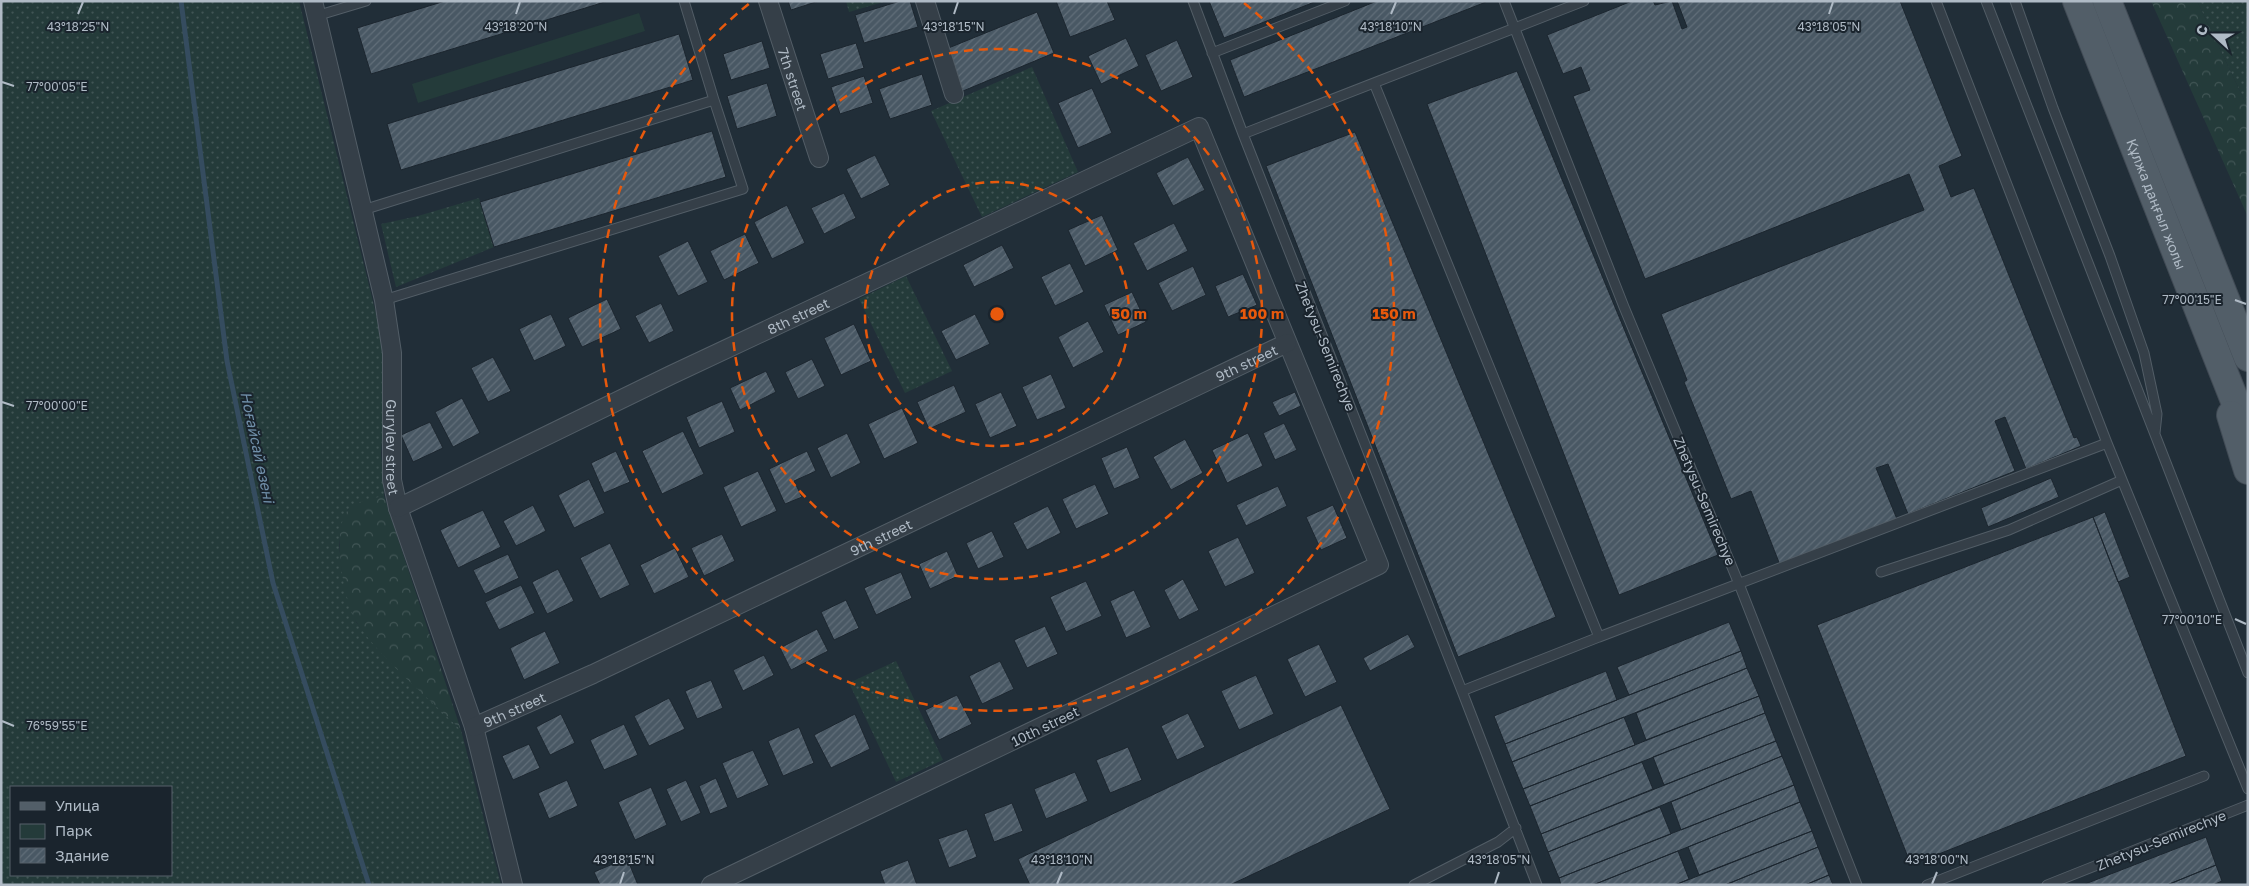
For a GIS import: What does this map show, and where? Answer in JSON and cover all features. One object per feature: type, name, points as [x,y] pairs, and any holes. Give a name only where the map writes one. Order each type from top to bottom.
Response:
[{"type":"main road","name":"Құлжа даңғыл жолы","points":[[2077,1],[2207,291],[2248,357]]},
{"type":"main road","name":"Құлжа даңғыл жолы","points":[[2107,1],[2207,291],[2248,434]]},
{"type":"main road","points":[[2207,291],[2248,470]]},
{"type":"street","name":"7th street","points":[[768,1],[818,158]]},
{"type":"street","points":[[925,1],[954,94]]},
{"type":"street","name":"Gurylev street","points":[[315,9],[384,300],[392,353],[392,480],[398,508],[474,727],[513,885]]},
{"type":"street","name":"8th street","points":[[398,508],[680,371],[1199,127],[1286,343]]},
{"type":"street","name":"10th street","points":[[711,885],[1379,565],[1286,343]]},
{"type":"street","name":"9th street","points":[[474,727],[593,674],[1286,343]]},
{"type":"lane","points":[[315,9],[366,1]]},
{"type":"lane","points":[[384,300],[743,189],[684,1]]},
{"type":"lane","name":"Zhetysu-Semirechye","points":[[1193,1],[1243,134],[1537,885]]},
{"type":"lane","points":[[1212,54],[1345,1]]},
{"type":"lane","name":"Zhetysu-Semirechye","points":[[1504,1],[1516,27],[1624,307],[1739,584],[1857,885]]},
{"type":"lane","points":[[1243,134],[1584,1]]},
{"type":"lane","points":[[1936,1],[2107,443],[2248,789]]},
{"type":"lane","points":[[1986,1],[2248,673]]},
{"type":"lane","points":[[2014,1],[2056,118],[2110,256],[2144,353],[2157,414],[2155,436]]},
{"type":"lane","points":[[1374,83],[1599,637]]},
{"type":"lane","points":[[363,210],[714,100]]},
{"type":"lane","points":[[2207,291],[2248,337]]},
{"type":"lane","name":"Zhetysu-Semirechye","points":[[1462,691],[2107,443]]},
{"type":"lane","points":[[1881,572],[2009,530],[2122,480]]},
{"type":"lane","points":[[1927,885],[2204,776]]},
{"type":"lane","name":"Zhetysu-Semirechye","points":[[2047,885],[2248,805]]},
{"type":"lane","points":[[1414,885],[1498,842],[1516,828]]},
{"type":"green space","points":[[1,1],[299,1],[380,330],[386,386],[381,453],[384,496],[358,503],[348,510],[342,524],[339,545],[342,571],[356,622],[378,649],[461,730],[501,885],[1,885]]},
{"type":"green space","points":[[846,1],[887,1],[849,12]]},
{"type":"green space","points":[[2151,1],[2197,1],[2248,108],[2248,217]]},
{"type":"green space","points":[[2197,1],[2248,1],[2248,108]]},
{"type":"green space","points":[[639,13],[645,31],[418,103],[412,84]]},
{"type":"green space","points":[[1032,67],[1078,172],[982,217],[931,111]]},
{"type":"green space","points":[[479,198],[494,247],[396,287],[381,224],[418,216]]},
{"type":"green space","points":[[906,276],[952,371],[905,393],[859,299]]},
{"type":"green space","points":[[384,496],[461,730],[379,651],[357,623],[352,613],[341,565],[340,532],[343,518],[352,506],[365,500]]},
{"type":"green space","points":[[896,661],[943,760],[896,782],[849,683]]},
{"type":"building","points":[[445,1],[608,1],[371,74],[357,28]]},
{"type":"building","points":[[788,1],[819,1],[791,10]]},
{"type":"building","points":[[900,1],[910,1],[918,27],[864,43],[855,15]]},
{"type":"building","points":[[1056,1],[1107,1],[1115,20],[1070,37]]},
{"type":"building","points":[[1209,1],[1317,1],[1224,38]]},
{"type":"building","points":[[1377,1],[1486,2],[1244,97],[1230,60]]},
{"type":"building","points":[[1632,1],[1653,1],[1655,5],[1672,1],[1682,29],[1687,27],[1677,1],[1900,1],[1962,156],[1939,166],[1951,197],[1974,188],[2074,438],[2077,437],[2081,446],[2026,469],[2005,417],[1995,421],[2015,471],[1908,514],[1888,464],[1876,468],[1897,519],[1780,565],[1751,491],[1731,499],[1684,382],[1687,380],[1661,314],[1924,210],[1909,174],[1645,279],[1573,96],[1590,90],[1581,67],[1563,74],[1547,35]]},
{"type":"building","points":[[1037,12],[1054,53],[963,91],[946,49]]},
{"type":"building","points":[[679,34],[693,80],[401,170],[387,124]]},
{"type":"building","points":[[1126,38],[1139,66],[1101,84],[1088,56]]},
{"type":"building","points":[[1177,40],[1193,77],[1161,91],[1145,55]]},
{"type":"building","points":[[762,41],[770,68],[731,80],[723,54]]},
{"type":"building","points":[[856,43],[864,68],[828,79],[820,54]]},
{"type":"building","points":[[1517,71],[1718,555],[1619,595],[1427,104]]},
{"type":"building","points":[[922,74],[932,105],[890,119],[879,89]]},
{"type":"building","points":[[864,76],[873,103],[840,114],[831,87]]},
{"type":"building","points":[[767,83],[777,116],[737,129],[727,96]]},
{"type":"building","points":[[1092,88],[1112,133],[1078,148],[1058,103]]},
{"type":"building","points":[[712,131],[726,177],[494,247],[480,202]]},
{"type":"building","points":[[1355,132],[1556,617],[1458,657],[1266,166]]},
{"type":"building","points":[[875,155],[890,185],[861,199],[846,169]]},
{"type":"building","points":[[1188,157],[1205,190],[1173,206],[1156,173]]},
{"type":"building","points":[[844,193],[856,218],[824,234],[811,208]]},
{"type":"building","points":[[787,205],[805,243],[772,259],[754,222]]},
{"type":"building","points":[[1102,215],[1118,250],[1085,266],[1068,230]]},
{"type":"building","points":[[1174,223],[1188,251],[1147,271],[1133,243]]},
{"type":"building","points":[[745,234],[759,263],[724,280],[710,251]]},
{"type":"building","points":[[688,241],[708,282],[678,296],[658,256]]},
{"type":"building","points":[[1002,245],[1014,268],[974,287],[963,265]]},
{"type":"building","points":[[1070,263],[1084,292],[1055,306],[1041,277]]},
{"type":"building","points":[[1193,266],[1206,295],[1172,311],[1158,283]]},
{"type":"building","points":[[1243,274],[1257,305],[1228,317],[1215,286]]},
{"type":"building","points":[[1132,292],[1146,322],[1118,335],[1104,305]]},
{"type":"building","points":[[607,299],[621,329],[582,347],[568,318]]},
{"type":"building","points":[[661,303],[674,331],[649,343],[635,316]]},
{"type":"building","points":[[551,314],[566,346],[534,361],[519,329]]},
{"type":"building","points":[[975,314],[990,344],[956,360],[941,331]]},
{"type":"building","points":[[1088,321],[1104,352],[1073,368],[1058,337]]},
{"type":"building","points":[[854,324],[871,361],[841,375],[824,338]]},
{"type":"building","points":[[493,357],[511,391],[488,402],[471,368]]},
{"type":"building","points":[[812,359],[825,386],[798,399],[785,372]]},
{"type":"building","points":[[766,371],[776,392],[740,410],[730,388]]},
{"type":"building","points":[[1051,374],[1066,408],[1037,420],[1022,387]]},
{"type":"building","points":[[954,385],[966,412],[929,429],[917,402]]},
{"type":"building","points":[[1001,392],[1017,426],[990,438],[975,404]]},
{"type":"building","points":[[1295,392],[1301,406],[1279,416],[1272,402]]},
{"type":"building","points":[[462,398],[480,433],[453,447],[435,412]]},
{"type":"building","points":[[722,401],[735,432],[699,448],[686,417]]},
{"type":"building","points":[[902,408],[918,443],[884,459],[868,424]]},
{"type":"building","points":[[430,422],[443,448],[413,462],[401,435]]},
{"type":"building","points":[[1284,423],[1297,450],[1275,460],[1263,433]]},
{"type":"building","points":[[683,431],[704,474],[662,494],[642,451]]},
{"type":"building","points":[[847,433],[861,463],[831,478],[817,448]]},
{"type":"building","points":[[1248,433],[1263,466],[1227,483],[1212,450]]},
{"type":"building","points":[[1185,439],[1203,473],[1171,490],[1153,457]]},
{"type":"building","points":[[1127,447],[1140,478],[1114,489],[1101,458]]},
{"type":"building","points":[[616,451],[630,482],[604,493],[591,463]]},
{"type":"building","points":[[807,451],[816,471],[794,481],[802,497],[785,504],[769,469]]},
{"type":"building","points":[[758,471],[777,511],[741,527],[723,487]]},
{"type":"building","points":[[2051,478],[2059,497],[1988,527],[1981,508]]},
{"type":"building","points":[[589,479],[605,513],[574,528],[558,495]]},
{"type":"building","points":[[1095,484],[1109,514],[1076,529],[1062,499]]},
{"type":"building","points":[[1278,486],[1287,506],[1246,526],[1236,505]]},
{"type":"building","points":[[533,505],[546,531],[516,546],[503,521]]},
{"type":"building","points":[[1333,505],[1347,538],[1321,550],[1306,517]]},
{"type":"building","points":[[1048,506],[1061,533],[1027,550],[1013,523]]},
{"type":"building","points":[[483,510],[501,547],[458,568],[440,530]]},
{"type":"building","points":[[2105,512],[2130,577],[2118,582],[2093,517]]},
{"type":"building","points":[[2093,517],[2186,756],[1911,865],[1817,625]]},
{"type":"building","points":[[992,531],[1004,557],[978,569],[966,543]]},
{"type":"building","points":[[722,534],[735,561],[704,576],[691,548]]},
{"type":"building","points":[[1238,537],[1255,573],[1225,587],[1208,551]]},
{"type":"building","points":[[610,543],[630,585],[600,599],[580,558]]},
{"type":"building","points":[[675,548],[689,577],[654,594],[640,565]]},
{"type":"building","points":[[947,551],[958,576],[930,589],[919,564]]},
{"type":"building","points":[[508,554],[519,578],[485,594],[473,570]]},
{"type":"building","points":[[558,569],[574,601],[547,614],[532,582]]},
{"type":"building","points":[[901,572],[912,598],[876,615],[864,588]]},
{"type":"building","points":[[1183,579],[1199,610],[1179,620],[1164,590]]},
{"type":"building","points":[[1086,581],[1102,616],[1066,632],[1050,597]]},
{"type":"building","points":[[521,585],[535,613],[499,630],[485,602]]},
{"type":"building","points":[[1134,590],[1151,627],[1126,638],[1110,601]]},
{"type":"building","points":[[846,600],[859,628],[834,640],[821,612]]},
{"type":"building","points":[[1729,622],[1741,651],[1629,695],[1617,667]]},
{"type":"building","points":[[1045,626],[1058,654],[1027,668],[1014,640]]},
{"type":"building","points":[[817,629],[828,651],[791,670],[780,648]]},
{"type":"building","points":[[545,631],[560,663],[524,680],[510,648]]},
{"type":"building","points":[[1408,634],[1415,647],[1370,671],[1363,658]]},
{"type":"building","points":[[1319,644],[1337,682],[1305,697],[1287,659]]},
{"type":"building","points":[[1741,651],[1747,668],[1512,762],[1505,744]]},
{"type":"building","points":[[764,655],[774,675],[743,691],[733,670]]},
{"type":"building","points":[[1000,661],[1014,689],[982,704],[969,676]]},
{"type":"building","points":[[1747,668],[1759,696],[1646,740],[1636,713]]},
{"type":"building","points":[[1606,671],[1617,700],[1505,744],[1494,716]]},
{"type":"building","points":[[1256,675],[1274,714],[1239,730],[1221,691]]},
{"type":"building","points":[[711,680],[723,708],[697,719],[685,691]]},
{"type":"building","points":[[957,695],[972,724],[939,740],[925,710]]},
{"type":"building","points":[[1759,696],[1765,713],[1530,806],[1523,789]]},
{"type":"building","points":[[669,698],[685,729],[649,746],[634,716]]},
{"type":"building","points":[[1341,705],[1390,809],[1230,885],[1030,885],[1018,859]]},
{"type":"building","points":[[1188,713],[1205,747],[1177,760],[1161,726]]},
{"type":"building","points":[[1765,713],[1776,741],[1664,785],[1653,757]]},
{"type":"building","points":[[561,714],[575,743],[550,755],[536,727]]},
{"type":"building","points":[[855,714],[870,749],[831,768],[814,735]]},
{"type":"building","points":[[1624,717],[1635,745],[1523,789],[1512,762]]},
{"type":"building","points":[[624,724],[638,755],[604,770],[590,740]]},
{"type":"building","points":[[799,727],[814,763],[783,776],[768,741]]},
{"type":"building","points":[[1776,741],[1782,756],[1548,852],[1541,834]]},
{"type":"building","points":[[529,744],[540,768],[513,780],[502,756]]},
{"type":"building","points":[[1128,747],[1142,780],[1110,793],[1096,760]]},
{"type":"building","points":[[753,750],[769,785],[737,799],[722,763]]},
{"type":"building","points":[[1782,756],[1794,785],[1681,830],[1671,802]]},
{"type":"building","points":[[1642,762],[1653,789],[1541,834],[1530,806]]},
{"type":"building","points":[[1075,772],[1088,801],[1046,819],[1034,789]]},
{"type":"building","points":[[716,778],[728,807],[710,814],[699,786]]},
{"type":"building","points":[[567,780],[578,806],[549,819],[538,793]]},
{"type":"building","points":[[686,780],[701,813],[681,822],[666,789]]},
{"type":"building","points":[[1794,785],[1800,802],[1593,885],[1561,885],[1559,878]]},
{"type":"building","points":[[651,787],[667,825],[635,840],[618,802]]},
{"type":"building","points":[[1800,802],[1812,831],[1699,875],[1688,847]]},
{"type":"building","points":[[1012,803],[1023,831],[994,842],[984,814]]},
{"type":"building","points":[[1660,807],[1671,834],[1559,878],[1548,852]]},
{"type":"building","points":[[967,829],[977,857],[949,868],[938,839]]},
{"type":"building","points":[[1812,831],[1818,847],[1725,885],[1675,885]]},
{"type":"building","points":[[2206,837],[2216,865],[2167,885],[2085,884]]},
{"type":"building","points":[[1818,847],[1829,875],[1805,885],[1725,885]]},
{"type":"building","points":[[1678,851],[1689,879],[1675,885],[1593,885]]},
{"type":"building","points":[[627,858],[638,885],[600,885],[594,872]]},
{"type":"building","points":[[908,860],[917,885],[885,885],[880,871]]},
{"type":"building","points":[[2216,865],[2222,881],[2213,885],[2167,885]]},
{"type":"building","points":[[1829,875],[1833,885],[1805,885]]},
{"type":"waterway","name":"Ноғайсай өзені","points":[[181,1],[227,361],[273,583],[369,885]]}]
